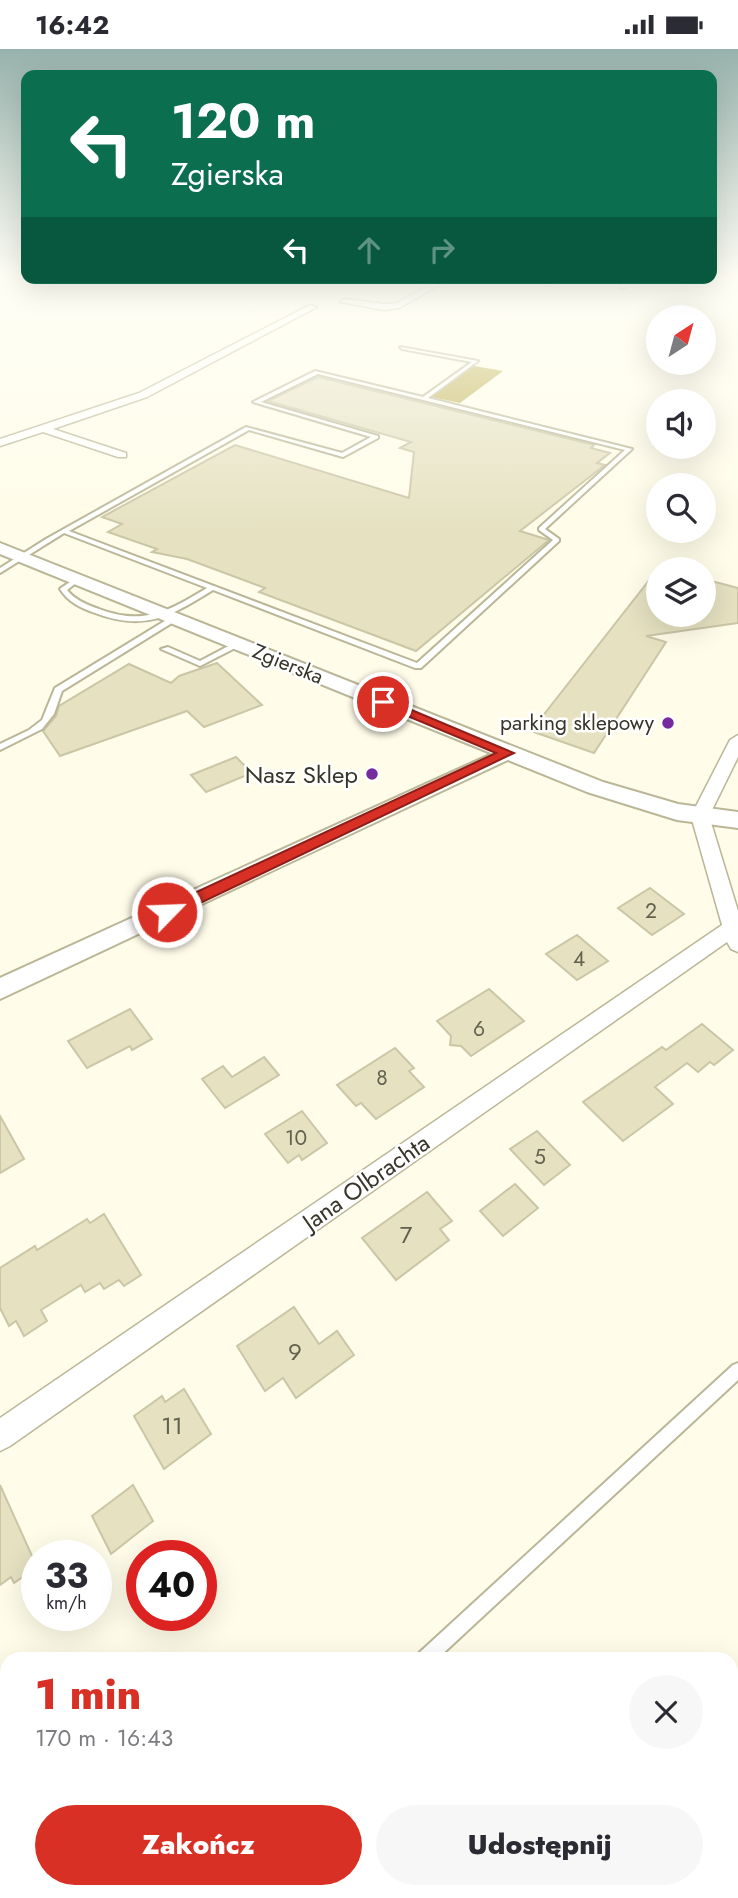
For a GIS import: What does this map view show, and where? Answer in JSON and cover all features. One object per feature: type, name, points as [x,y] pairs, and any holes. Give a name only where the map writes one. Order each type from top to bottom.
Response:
[{"type":"main road","name":"Zgierska","points":[[0,548],[507,753],[633,800],[700,816],[738,820]]},
{"type":"street","points":[[0,443],[144,395],[209,361]]},
{"type":"street","points":[[44,429],[122,455]]},
{"type":"street","points":[[735,936],[700,816],[738,740]]},
{"type":"street","points":[[0,989],[507,753]]},
{"type":"street","name":"Jana Olbrachta","points":[[0,1436],[735,936]]},
{"type":"lane","points":[[424,399],[476,361]]},
{"type":"lane","points":[[0,571],[64,531],[248,428],[343,455],[376,437],[256,402],[317,372],[629,449],[541,529],[557,540],[418,666],[64,531]]},
{"type":"lane","points":[[0,747],[43,727],[52,714],[58,690],[212,588]]},
{"type":"lane","points":[[165,649],[200,664],[239,644]]},
{"type":"lane","points":[[433,1652],[738,1370]]},
{"type":"shaded area","points":[[474,366],[503,371],[460,403],[431,397]]},
{"type":"building","points":[[318,377],[594,445],[591,448],[610,453],[597,463],[605,465],[520,531],[549,540],[416,651],[259,592],[265,588],[187,559],[152,552],[157,549],[108,532],[122,524],[102,517],[235,445],[409,498],[414,452],[400,448],[411,442],[268,401]]},
{"type":"building","points":[[716,582],[738,588],[738,623],[716,626]]},
{"type":"building","points":[[646,584],[646,627],[710,627],[646,636],[666,642],[594,753],[531,731]]},
{"type":"building","points":[[217,663],[262,705],[204,727],[187,711],[60,756],[43,731],[56,716],[59,706],[129,664],[171,683],[179,676]]},
{"type":"building","points":[[236,757],[252,773],[206,792],[191,775]]},
{"type":"building","points":[[650,888],[684,914],[652,935],[618,908]]},
{"type":"building","points":[[577,935],[608,961],[577,980],[546,954]]},
{"type":"building","points":[[489,989],[524,1021],[471,1056],[461,1046],[450,1045],[451,1036],[437,1021]]},
{"type":"building","points":[[130,1009],[152,1039],[132,1050],[130,1046],[87,1068],[68,1041]]},
{"type":"building","points":[[702,1024],[733,1050],[714,1065],[710,1062],[698,1072],[687,1063],[655,1087],[673,1104],[623,1141],[583,1102],[662,1047],[666,1050]]},
{"type":"building","points":[[395,1048],[414,1068],[409,1071],[424,1087],[376,1119],[361,1103],[356,1106],[337,1085]]},
{"type":"building","points":[[264,1057],[279,1075],[225,1108],[202,1079],[223,1066],[232,1077]]},
{"type":"building","points":[[302,1111],[327,1143],[302,1160],[299,1155],[288,1163],[265,1134]]},
{"type":"building","points":[[0,1116],[24,1159],[0,1173]]},
{"type":"building","points":[[537,1131],[570,1165],[544,1185],[510,1149]]},
{"type":"building","points":[[515,1184],[538,1208],[503,1236],[480,1211]]},
{"type":"building","points":[[427,1192],[452,1221],[440,1229],[449,1240],[396,1280],[362,1238]]},
{"type":"building","points":[[104,1214],[141,1275],[124,1286],[119,1280],[104,1289],[100,1283],[85,1292],[81,1285],[41,1310],[47,1321],[24,1336],[16,1321],[9,1326],[0,1308],[0,1268],[35,1246],[37,1250],[87,1219],[90,1223]]},
{"type":"building","points":[[294,1307],[319,1344],[337,1331],[354,1355],[296,1398],[283,1378],[265,1391],[237,1346]]},
{"type":"building","points":[[184,1389],[211,1434],[164,1469],[134,1416],[162,1396],[165,1402]]},
{"type":"building","points":[[0,1485],[25,1540],[21,1540],[21,1578],[14,1583],[11,1577],[0,1585]]},
{"type":"building","points":[[133,1485],[153,1521],[112,1553],[112,1540],[104,1540],[92,1516]]},
{"type":"place","name":"parking sklepowy","points":[[668,723]]},
{"type":"place","name":"Nasz Sklep","points":[[372,774]]},
{"type":"route","points":[[167,912],[507,753],[383,702]]}]
